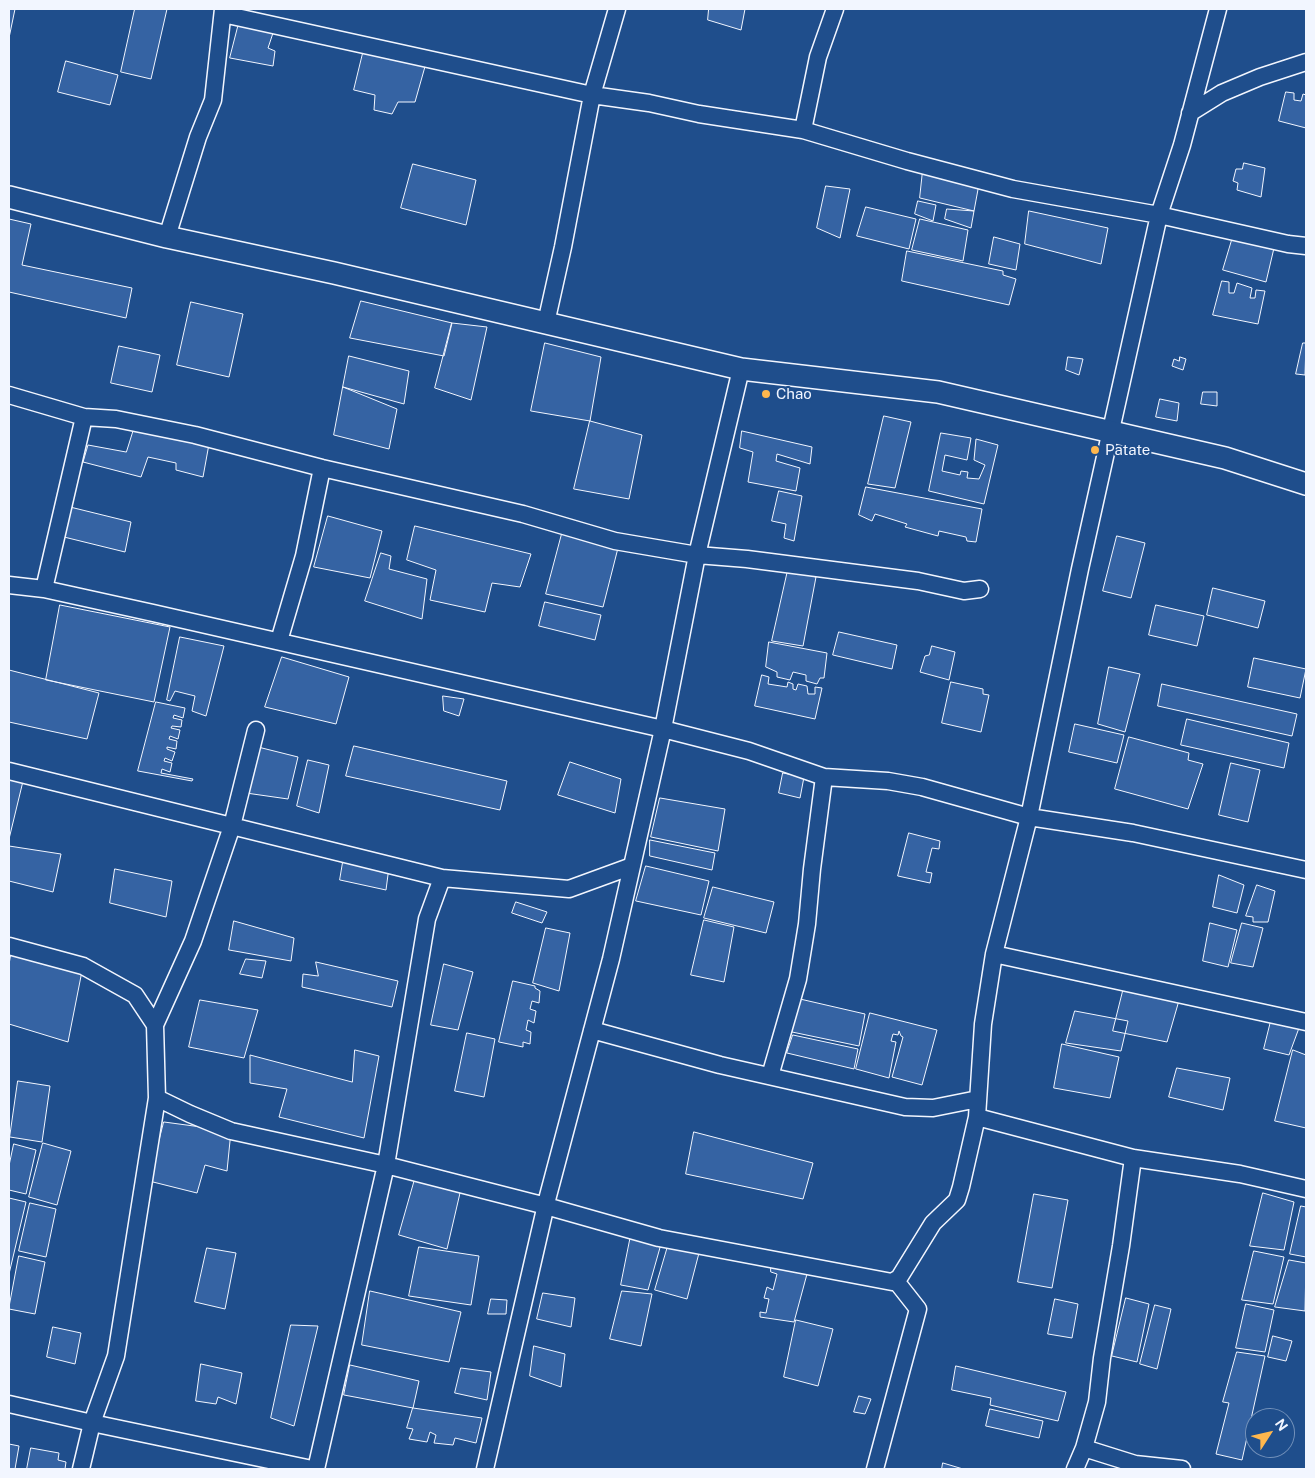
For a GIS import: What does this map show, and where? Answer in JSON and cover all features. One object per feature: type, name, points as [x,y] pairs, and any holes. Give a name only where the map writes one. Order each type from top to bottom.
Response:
[{"type":"street","points":[[546,323],[563,247],[592,95],[617,9]]},
{"type":"street","points":[[803,130],[818,57],[835,9]]},
{"type":"street","points":[[157,1098],[190,1114],[231,1130],[386,1165],[546,1206],[659,1238],[892,1282],[899,1278],[933,1223],[957,1200],[961,1187],[977,1117],[983,1024],[994,954],[1029,817],[1080,569],[1159,215],[1190,113],[1218,9]]},
{"type":"street","points":[[167,237],[198,137],[213,100],[223,12],[592,95],[803,130],[906,161],[1013,189],[1159,215],[1288,244],[1306,246]]},
{"type":"street","points":[[1190,113],[1222,93],[1260,77],[1306,62]]},
{"type":"street","points":[[9,197],[167,237],[334,273],[741,369],[938,392],[1225,458],[1306,484]]},
{"type":"street","points":[[485,1469],[546,1206],[611,959],[663,729],[697,555],[741,369]]},
{"type":"street","points":[[9,395],[84,417],[116,419],[196,435],[322,468],[523,514],[615,541],[697,555],[747,559],[918,581],[964,591],[980,589]]},
{"type":"street","points":[[44,589],[84,417]]},
{"type":"street","points":[[279,641],[304,556],[322,468]]},
{"type":"street","points":[[9,584],[44,589],[279,641],[663,729],[749,751],[824,777],[888,782],[922,787],[1029,817],[1133,833],[1306,870]]},
{"type":"street","points":[[81,1469],[92,1424],[116,1356],[157,1098],[155,1025],[193,941],[232,826],[256,730]]},
{"type":"street","points":[[9,771],[442,878],[569,889],[632,866]]},
{"type":"street","points":[[770,1076],[798,979],[807,924],[824,777]]},
{"type":"street","points":[[316,1469],[386,1165],[427,919],[442,878]]},
{"type":"street","points":[[9,948],[83,966],[135,995],[155,1025]]},
{"type":"street","points":[[994,954],[1306,1022]]},
{"type":"street","points":[[592,1030],[720,1065],[905,1107],[933,1108],[978,1099]]},
{"type":"street","points":[[977,1117],[1133,1158],[1240,1174],[1306,1189]]},
{"type":"street","points":[[1075,1469],[1084,1448],[1097,1402],[1133,1158]]},
{"type":"street","points":[[875,1469],[918,1309],[896,1281]]},
{"type":"street","points":[[9,1404],[92,1424],[312,1469]]},
{"type":"street","points":[[1084,1448],[1135,1464],[1182,1469]]},
{"type":"building","points":[[9,9],[15,9],[9,38]]},
{"type":"building","points":[[135,9],[167,9],[151,79],[121,72]]},
{"type":"building","points":[[709,9],[745,9],[741,30],[708,20]]},
{"type":"building","points":[[239,23],[273,33],[268,48],[275,51],[273,66],[230,58]]},
{"type":"building","points":[[364,49],[426,63],[415,102],[398,102],[392,114],[374,110],[375,95],[354,90]]},
{"type":"building","points":[[66,61],[118,75],[110,105],[58,92]]},
{"type":"building","points":[[1286,92],[1294,93],[1294,100],[1301,101],[1303,94],[1306,95],[1306,128],[1279,121]]},
{"type":"building","points":[[1244,163],[1265,168],[1261,197],[1237,190],[1238,183],[1233,181],[1236,169],[1242,169]]},
{"type":"building","points":[[413,164],[476,180],[466,225],[401,208]]},
{"type":"building","points":[[923,170],[979,184],[974,211],[920,198]]},
{"type":"building","points":[[826,186],[850,189],[840,238],[817,228]]},
{"type":"building","points":[[918,201],[936,205],[933,221],[915,214]]},
{"type":"building","points":[[866,207],[916,219],[909,249],[857,236]]},
{"type":"building","points":[[947,209],[974,211],[971,228],[945,219]]},
{"type":"building","points":[[1029,211],[1108,228],[1101,264],[1025,244]]},
{"type":"building","points":[[9,219],[31,224],[22,265],[132,288],[126,318],[9,292]]},
{"type":"building","points":[[920,219],[968,230],[963,261],[912,250]]},
{"type":"building","points":[[994,237],[1020,244],[1016,270],[989,264]]},
{"type":"building","points":[[1232,240],[1274,248],[1266,282],[1223,270]]},
{"type":"building","points":[[907,251],[1003,271],[1003,275],[1016,279],[1009,305],[902,281]]},
{"type":"building","points":[[1222,281],[1229,282],[1229,293],[1234,293],[1237,283],[1252,288],[1250,298],[1255,298],[1256,290],[1265,291],[1258,324],[1213,315]]},
{"type":"building","points":[[361,301],[452,323],[444,356],[350,338]]},
{"type":"building","points":[[191,302],[243,314],[229,377],[177,365]]},
{"type":"building","points":[[452,323],[487,327],[471,400],[435,388]]},
{"type":"building","points":[[545,343],[601,357],[590,421],[531,411]]},
{"type":"building","points":[[1303,343],[1306,343],[1305,375],[1296,374]]},
{"type":"building","points":[[119,346],[160,355],[152,392],[111,383]]},
{"type":"building","points":[[349,356],[409,371],[404,404],[343,387]]},
{"type":"building","points":[[1068,357],[1083,359],[1079,375],[1066,370]]},
{"type":"building","points":[[1180,357],[1186,359],[1183,370],[1172,366],[1174,359],[1179,361]]},
{"type":"building","points":[[343,387],[397,409],[389,449],[334,435]]},
{"type":"building","points":[[1203,392],[1217,392],[1217,406],[1201,404]]},
{"type":"building","points":[[1160,399],[1179,403],[1177,421],[1156,417]]},
{"type":"building","points":[[884,416],[911,422],[895,488],[868,484]]},
{"type":"building","points":[[590,421],[642,435],[629,499],[574,489]]},
{"type":"building","points":[[134,429],[209,444],[203,477],[176,470],[176,463],[148,457],[141,477],[83,462],[88,445],[126,452]]},
{"type":"building","points":[[742,431],[812,447],[810,464],[777,454],[776,461],[800,468],[796,491],[748,482],[753,452],[740,448]]},
{"type":"building","points":[[941,433],[971,438],[967,460],[945,455],[942,471],[960,475],[961,471],[968,472],[967,478],[979,479],[985,465],[974,460],[976,439],[998,445],[984,504],[929,491]]},
{"type":"building","points":[[866,487],[982,509],[976,542],[967,541],[966,537],[939,531],[938,536],[905,527],[907,524],[875,514],[872,521],[859,515]]},
{"type":"building","points":[[779,491],[802,496],[794,541],[784,538],[786,524],[772,521]]},
{"type":"building","points":[[70,507],[131,522],[125,552],[64,537]]},
{"type":"building","points":[[328,516],[382,531],[370,578],[314,567]]},
{"type":"building","points":[[415,526],[531,554],[520,587],[492,583],[485,612],[430,600],[436,570],[407,560]]},
{"type":"building","points":[[563,530],[619,544],[603,607],[546,594]]},
{"type":"building","points":[[1117,536],[1145,543],[1131,598],[1103,591]]},
{"type":"building","points":[[381,553],[391,556],[389,569],[427,579],[422,619],[365,601]]},
{"type":"building","points":[[788,570],[816,577],[803,646],[772,641]]},
{"type":"building","points":[[1213,588],[1265,601],[1258,628],[1207,615]]},
{"type":"building","points":[[545,602],[601,615],[595,640],[539,626]]},
{"type":"building","points":[[60,605],[170,627],[154,702],[46,680]]},
{"type":"building","points":[[1156,605],[1204,616],[1197,646],[1149,635]]},
{"type":"building","points":[[839,632],[897,645],[892,669],[833,655]]},
{"type":"building","points":[[180,637],[224,646],[206,716],[192,711],[195,696],[175,691],[170,701],[167,700]]},
{"type":"building","points":[[769,642],[827,653],[824,678],[820,678],[817,684],[806,681],[806,675],[793,672],[790,680],[777,677],[777,672],[766,667]]},
{"type":"building","points":[[932,646],[955,652],[949,680],[920,672],[925,656],[929,655]]},
{"type":"building","points":[[282,657],[349,677],[336,724],[265,707]]},
{"type":"building","points":[[1254,658],[1306,669],[1300,698],[1248,687]]},
{"type":"building","points":[[1109,667],[1140,674],[1125,732],[1098,724]]},
{"type":"building","points":[[9,670],[99,693],[87,739],[9,722]]},
{"type":"building","points":[[762,675],[769,677],[768,684],[787,687],[788,682],[793,684],[793,689],[796,690],[798,684],[807,686],[808,694],[815,694],[815,687],[822,688],[815,719],[755,706]]},
{"type":"building","points":[[951,682],[983,689],[983,694],[989,695],[981,732],[942,723]]},
{"type":"building","points":[[1162,684],[1297,714],[1292,736],[1158,706]]},
{"type":"building","points":[[443,696],[464,699],[459,716],[444,711]]},
{"type":"building","points":[[156,702],[185,708],[183,718],[174,715],[173,718],[182,720],[181,727],[172,726],[171,728],[180,730],[178,739],[170,736],[169,739],[177,741],[176,749],[167,747],[167,749],[175,752],[172,761],[165,758],[164,761],[172,763],[170,772],[162,769],[161,773],[193,779],[192,781],[138,771]]},
{"type":"building","points":[[1187,719],[1289,743],[1284,768],[1181,745]]},
{"type":"building","points":[[1075,724],[1124,735],[1117,763],[1069,752]]},
{"type":"building","points":[[1129,737],[1189,753],[1188,760],[1203,764],[1188,809],[1115,789]]},
{"type":"building","points":[[354,746],[507,781],[500,810],[346,776]]},
{"type":"building","points":[[258,747],[298,757],[288,799],[246,793]]},
{"type":"building","points":[[308,760],[329,765],[319,813],[297,806]]},
{"type":"building","points":[[570,762],[621,779],[615,813],[558,795]]},
{"type":"building","points":[[1231,763],[1260,770],[1248,822],[1219,815]]},
{"type":"building","points":[[9,773],[24,777],[9,839]]},
{"type":"building","points":[[783,773],[804,777],[800,798],[779,793]]},
{"type":"building","points":[[660,798],[725,809],[718,851],[651,837]]},
{"type":"building","points":[[909,833],[940,841],[939,849],[932,848],[926,872],[932,873],[930,883],[898,876]]},
{"type":"building","points":[[650,840],[715,853],[712,870],[650,856]]},
{"type":"building","points":[[9,846],[61,854],[53,892],[9,881]]},
{"type":"building","points":[[344,856],[389,867],[386,890],[340,880]]},
{"type":"building","points":[[646,866],[709,881],[701,915],[636,901]]},
{"type":"building","points":[[115,869],[172,881],[166,917],[110,903]]},
{"type":"building","points":[[1219,875],[1244,885],[1237,913],[1213,907]]},
{"type":"building","points":[[1257,885],[1275,891],[1268,922],[1253,922],[1253,917],[1246,916]]},
{"type":"building","points":[[713,887],[774,902],[766,933],[704,918]]},
{"type":"building","points":[[516,902],[547,912],[542,923],[512,913]]},
{"type":"building","points":[[704,920],[734,927],[724,982],[691,975]]},
{"type":"building","points":[[234,921],[294,938],[291,961],[229,950]]},
{"type":"building","points":[[1210,923],[1237,930],[1228,967],[1203,961]]},
{"type":"building","points":[[1242,923],[1263,928],[1253,967],[1231,963]]},
{"type":"building","points":[[546,928],[570,933],[559,991],[533,983]]},
{"type":"building","points":[[11,955],[83,966],[68,1042],[9,1024],[9,965]]},
{"type":"building","points":[[246,959],[266,961],[262,978],[240,974]]},
{"type":"building","points":[[316,962],[398,981],[392,1007],[302,987],[303,974],[318,976]]},
{"type":"building","points":[[444,964],[473,972],[458,1030],[431,1025]]},
{"type":"building","points":[[513,981],[535,986],[540,991],[539,1003],[532,1001],[530,1009],[536,1011],[534,1023],[528,1020],[526,1030],[531,1032],[530,1044],[523,1042],[523,1047],[499,1042]]},
{"type":"building","points":[[1125,983],[1180,997],[1167,1042],[1113,1031]]},
{"type":"building","points":[[800,999],[865,1014],[859,1046],[792,1032]]},
{"type":"building","points":[[200,1000],[258,1010],[244,1058],[189,1047]]},
{"type":"building","points":[[1075,1011],[1128,1021],[1121,1051],[1066,1043]]},
{"type":"building","points":[[870,1013],[937,1030],[922,1085],[892,1077],[903,1037],[899,1031],[898,1035],[893,1034],[891,1041],[896,1042],[889,1078],[856,1069]]},
{"type":"building","points":[[1271,1021],[1299,1028],[1289,1055],[1264,1049]]},
{"type":"building","points":[[467,1033],[495,1039],[484,1097],[455,1091]]},
{"type":"building","points":[[793,1035],[858,1049],[854,1069],[787,1053]]},
{"type":"building","points":[[1062,1044],[1119,1057],[1110,1098],[1054,1088]]},
{"type":"building","points":[[355,1050],[379,1056],[364,1138],[279,1117],[287,1089],[250,1083],[250,1055],[352,1082]]},
{"type":"building","points":[[1293,1050],[1306,1055],[1306,1128],[1275,1121]]},
{"type":"building","points":[[1177,1068],[1230,1078],[1223,1110],[1169,1097]]},
{"type":"building","points":[[18,1081],[50,1086],[42,1142],[10,1137]]},
{"type":"building","points":[[164,1122],[231,1131],[227,1171],[205,1165],[197,1193],[149,1181]]},
{"type":"building","points":[[694,1132],[813,1163],[803,1199],[686,1174]]},
{"type":"building","points":[[43,1143],[71,1151],[57,1205],[29,1197]]},
{"type":"building","points":[[14,1144],[36,1150],[26,1194],[9,1190],[9,1166]]},
{"type":"building","points":[[415,1179],[460,1193],[447,1249],[399,1235]]},
{"type":"building","points":[[1263,1193],[1294,1202],[1284,1250],[1250,1246]]},
{"type":"building","points":[[1034,1194],[1068,1200],[1052,1288],[1018,1282]]},
{"type":"building","points":[[9,1198],[26,1202],[9,1274]]},
{"type":"building","points":[[30,1203],[56,1209],[46,1257],[19,1251]]},
{"type":"building","points":[[1301,1206],[1306,1207],[1306,1257],[1290,1254]]},
{"type":"building","points":[[631,1235],[661,1244],[648,1290],[621,1285]]},
{"type":"building","points":[[668,1246],[699,1253],[687,1299],[655,1290]]},
{"type":"building","points":[[419,1247],[479,1256],[471,1305],[409,1296]]},
{"type":"building","points":[[207,1248],[236,1253],[225,1309],[195,1302]]},
{"type":"building","points":[[1254,1251],[1284,1257],[1273,1304],[1242,1300]]},
{"type":"building","points":[[19,1256],[45,1262],[35,1314],[9,1309]]},
{"type":"building","points":[[1289,1260],[1306,1263],[1305,1311],[1275,1307]]},
{"type":"building","points":[[771,1266],[807,1274],[794,1322],[760,1317],[760,1312],[766,1313],[769,1299],[764,1298],[767,1287],[773,1290],[777,1274],[771,1272]]},
{"type":"building","points":[[370,1291],[461,1312],[449,1362],[362,1345]]},
{"type":"building","points":[[622,1291],[652,1294],[641,1346],[610,1339]]},
{"type":"building","points":[[543,1293],[575,1298],[571,1327],[537,1319]]},
{"type":"building","points":[[1126,1298],[1149,1304],[1137,1362],[1112,1356]]},
{"type":"building","points":[[491,1299],[507,1300],[506,1314],[488,1314]]},
{"type":"building","points":[[1055,1299],[1078,1304],[1072,1338],[1048,1334]]},
{"type":"building","points":[[1246,1304],[1274,1310],[1265,1352],[1236,1348]]},
{"type":"building","points":[[1155,1305],[1171,1309],[1157,1369],[1140,1364]]},
{"type":"building","points":[[796,1320],[833,1329],[818,1386],[784,1377]]},
{"type":"building","points":[[291,1325],[318,1326],[294,1426],[271,1418]]},
{"type":"building","points":[[53,1327],[81,1333],[75,1364],[47,1357]]},
{"type":"building","points":[[1273,1336],[1292,1341],[1286,1361],[1268,1357]]},
{"type":"building","points":[[534,1346],[565,1354],[561,1387],[530,1376]]},
{"type":"building","points":[[1237,1352],[1265,1356],[1254,1408],[1245,1408],[1245,1446],[1242,1460],[1216,1454],[1229,1403],[1223,1402]]},
{"type":"building","points":[[201,1364],[242,1373],[236,1404],[218,1397],[216,1404],[196,1401]]},
{"type":"building","points":[[350,1365],[419,1381],[413,1408],[344,1395]]},
{"type":"building","points":[[956,1366],[1066,1392],[1058,1421],[990,1405],[991,1398],[952,1390]]},
{"type":"building","points":[[461,1368],[491,1372],[487,1400],[455,1393]]},
{"type":"building","points":[[859,1396],[871,1399],[865,1414],[854,1412]]},
{"type":"building","points":[[413,1408],[482,1418],[476,1443],[455,1438],[453,1445],[434,1443],[436,1435],[430,1432],[427,1442],[409,1439],[413,1429],[407,1428]]},
{"type":"building","points":[[990,1409],[1043,1421],[1039,1438],[986,1426]]},
{"type":"building","points":[[9,1444],[19,1446],[15,1469],[9,1469]]},
{"type":"building","points":[[31,1448],[59,1453],[58,1460],[66,1462],[65,1469],[27,1469]]},
{"type":"building","points":[[943,1463],[963,1469],[942,1469]]},
{"type":"place","name":"Chao","points":[[766,394]]},
{"type":"place","name":"Patate","points":[[1095,450]]}]
